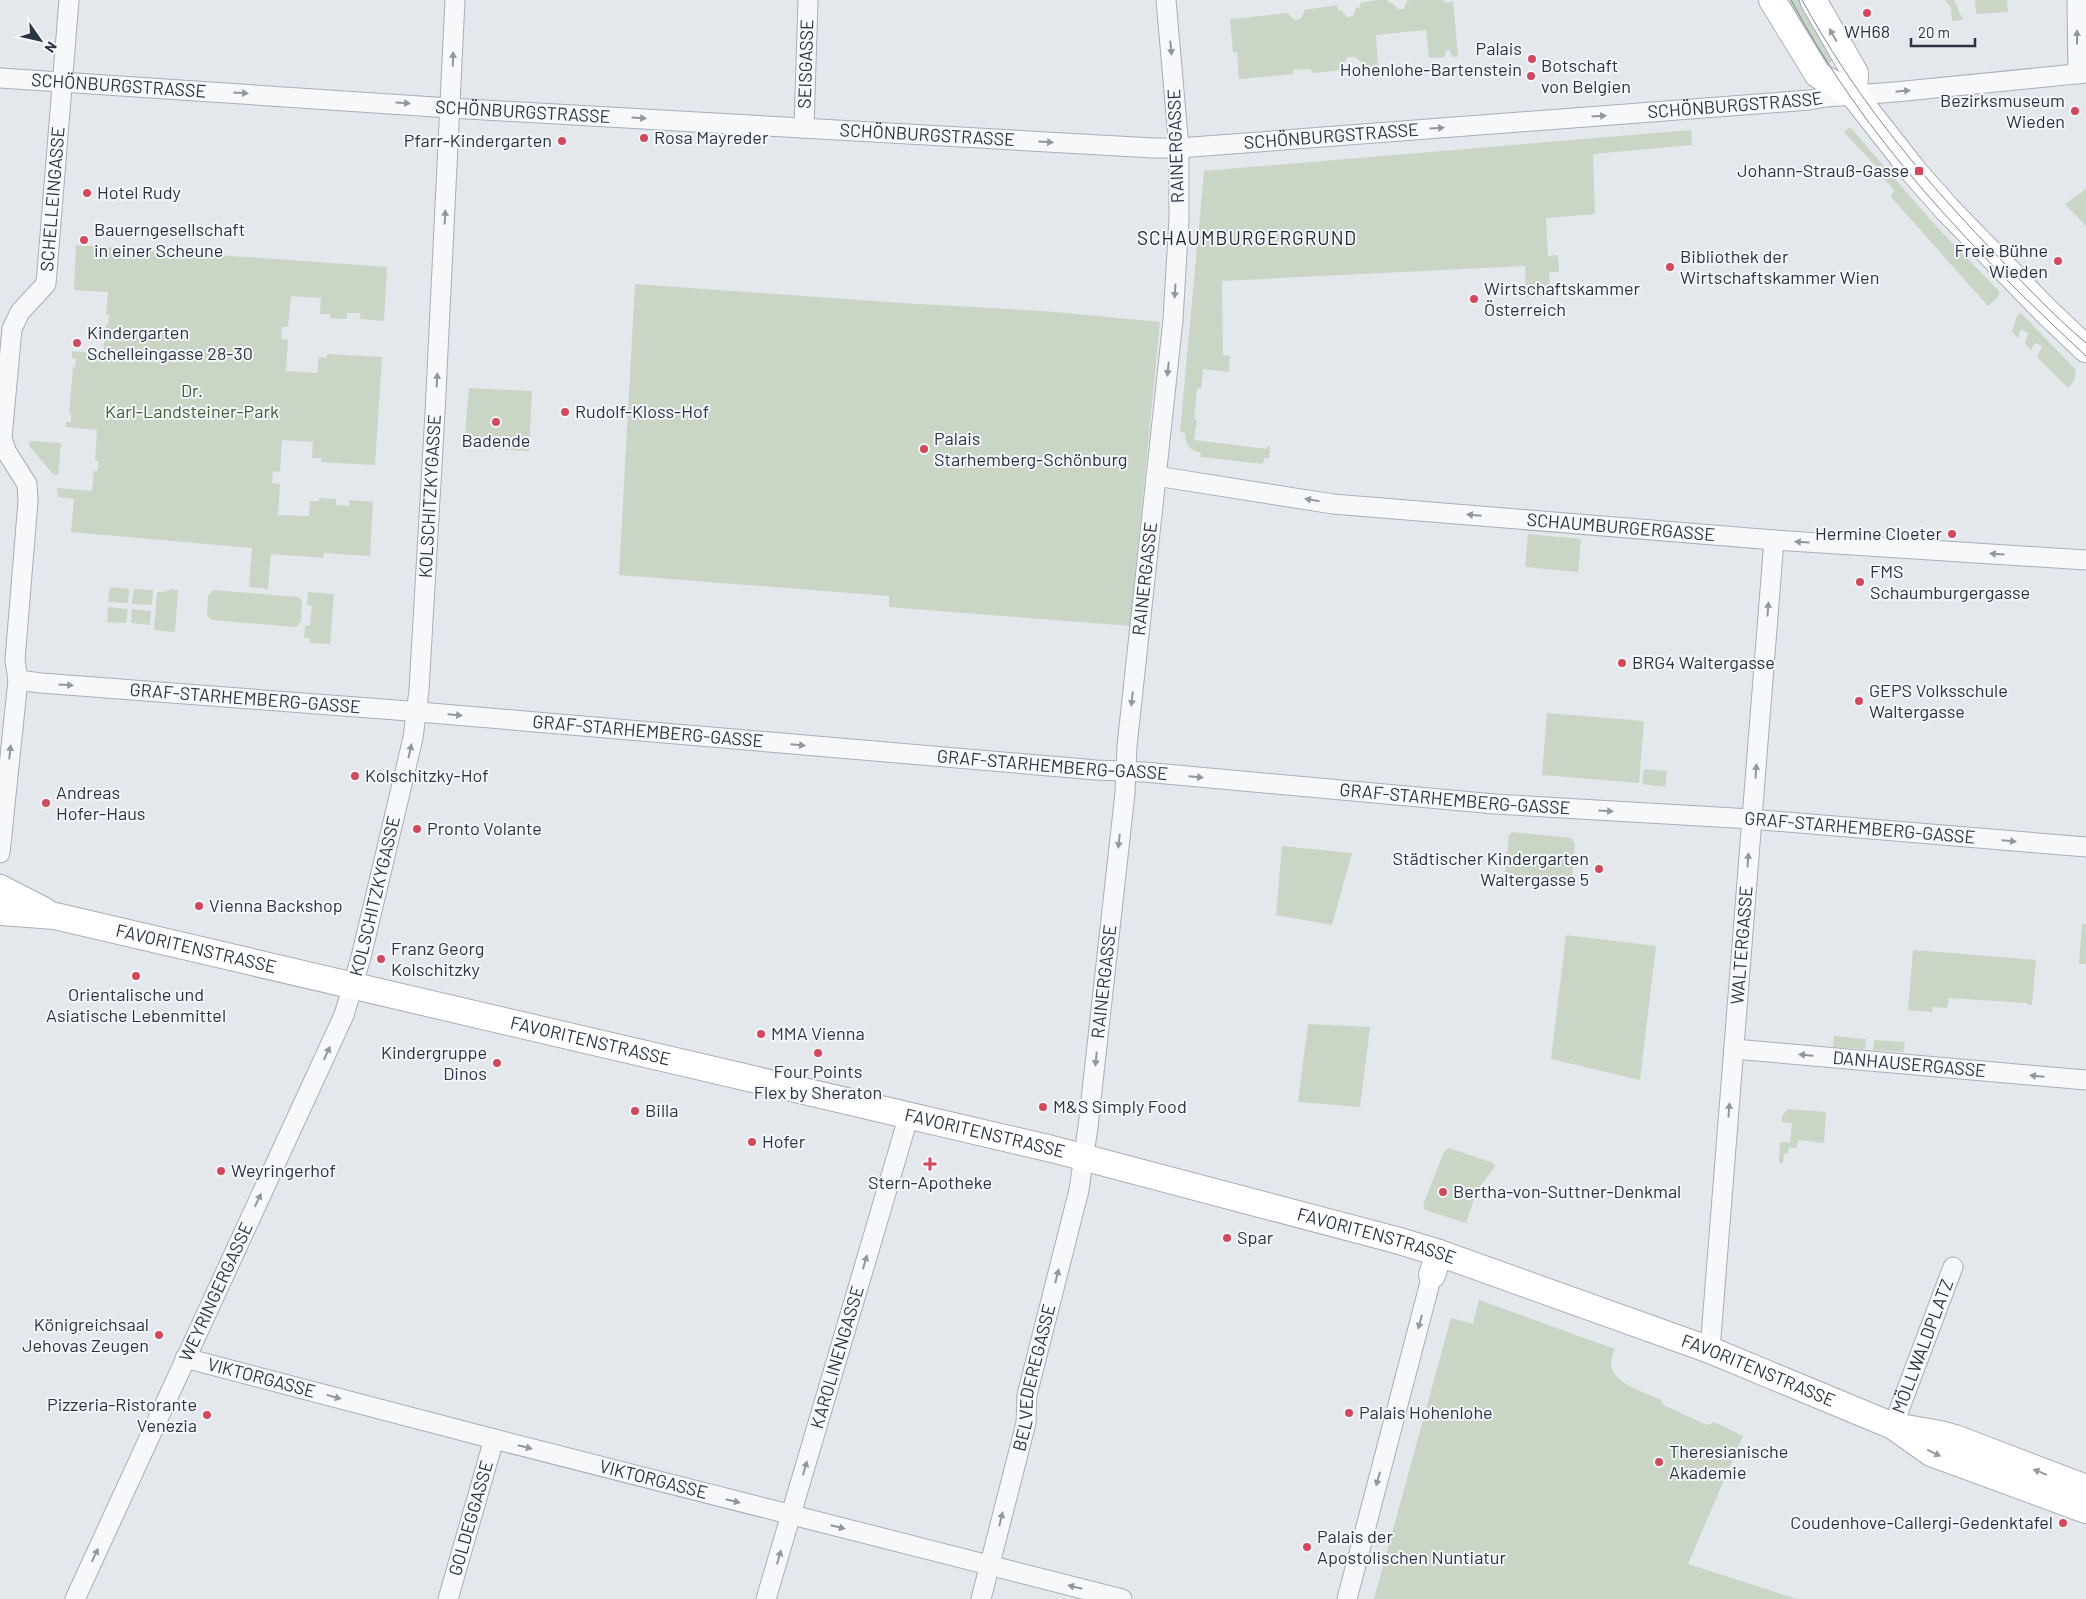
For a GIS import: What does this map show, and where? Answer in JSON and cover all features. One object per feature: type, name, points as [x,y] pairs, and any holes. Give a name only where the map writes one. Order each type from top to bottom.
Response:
[{"type":"main road","points":[[1772,0],[1818,75],[1854,95],[1916,174],[1948,210],[2045,310],[2086,349]]},
{"type":"main road","points":[[1813,0],[1855,73],[1854,95]]},
{"type":"main road","name":"FAVORITENSTRASSE","points":[[0,888],[55,916]]},
{"type":"main road","name":"FAVORITENSTRASSE","points":[[0,912],[55,916],[1083,1157],[1436,1264],[1710,1350],[1893,1426],[1931,1453],[2086,1510]]},
{"type":"main road","name":"FAVORITENSTRASSE","points":[[1893,1426],[1955,1438],[2086,1488]]},
{"type":"street","name":"SCHELLEINGASSE","points":[[0,853],[18,680],[15,660],[28,501],[26,484],[6,451],[2,437],[3,400],[12,328],[20,312],[46,284],[69,0]]},
{"type":"street","name":"KOLSCHITZKYGASSE","points":[[352,985],[411,747],[417,712],[435,414],[456,0]]},
{"type":"street","name":"SEISGASSE","points":[[804,128],[808,0]]},
{"type":"street","name":"RAINERGASSE","points":[[1083,1157],[1094,1075],[1173,320],[1179,219],[1180,148],[1166,0]]},
{"type":"street","points":[[2077,0],[2082,74]]},
{"type":"street","name":"SCHÖNBURGSTRASSE","points":[[0,78],[450,108],[1180,148],[1809,100],[1826,96],[2082,74]]},
{"type":"street","name":"SCHAUMBURGERGASSE","points":[[1156,476],[1287,495],[1333,504],[1774,540],[2086,560]]},
{"type":"street","name":"WALTERGASSE","points":[[1710,1350],[1774,540]]},
{"type":"street","name":"GRAF-STARHEMBERG-GASSE","points":[[18,680],[1495,804],[1751,820],[2086,847]]},
{"type":"street","name":"WEYRINGERGASSE","points":[[75,1599],[344,1015],[352,985]]},
{"type":"street","name":"DANHAUSERGASSE","points":[[1734,1049],[2086,1080]]},
{"type":"street","name":"KAROLINENGASSE","points":[[766,1599],[909,1115]]},
{"type":"street","name":"BELVEDEREGASSE","points":[[981,1599],[1026,1424],[1027,1395],[1079,1190],[1083,1157]]},
{"type":"street","points":[[1346,1599],[1436,1264]]},
{"type":"street","name":"MÖLLWALDPLATZ","points":[[1893,1426],[1952,1267]]},
{"type":"street","name":"VIKTORGASSE","points":[[186,1358],[494,1439],[1122,1599]]},
{"type":"street","name":"GOLDEGGASSE","points":[[448,1599],[494,1439]]},
{"type":"green space","points":[[1388,0],[1389,3],[1392,3],[1398,9],[1404,9],[1407,1],[1411,0],[1443,0],[1446,3],[1453,1],[1458,56],[1452,57],[1450,50],[1446,51],[1445,57],[1429,58],[1426,30],[1376,35],[1378,67],[1364,68],[1364,64],[1355,57],[1348,57],[1342,66],[1342,70],[1312,73],[1311,69],[1293,70],[1293,74],[1239,79],[1237,52],[1233,52],[1230,19],[1288,13],[1295,20],[1300,19],[1304,10],[1337,5],[1338,10],[1341,10],[1347,17],[1353,16],[1356,8],[1360,7],[1360,3]]},
{"type":"green space","points":[[1788,0],[1805,0],[1838,57],[1825,66]]},
{"type":"green space","points":[[1945,0],[1954,0],[1963,20],[1952,21],[1951,8]]},
{"type":"green space","points":[[1975,0],[2007,0],[2008,12],[1976,14]]},
{"type":"green space","points":[[1850,127],[1935,225],[1999,291],[1999,296],[1988,306],[1891,197],[1894,190],[1880,174],[1881,172],[1844,132]]},
{"type":"green space","points":[[1691,130],[1692,145],[1593,154],[1595,214],[1546,218],[1548,256],[1558,255],[1559,272],[1549,272],[1550,296],[1526,297],[1525,266],[1222,281],[1223,355],[1230,356],[1229,372],[1203,369],[1201,389],[1197,388],[1194,419],[1197,420],[1194,440],[1267,449],[1270,446],[1269,458],[1264,458],[1263,464],[1200,457],[1201,453],[1188,446],[1185,433],[1180,432],[1204,171]]},
{"type":"green space","points":[[2086,189],[2086,226],[2065,204]]},
{"type":"green space","name":"Dr. Karl-Landsteiner-Park","points":[[76,245],[387,267],[384,321],[360,319],[360,313],[347,313],[347,319],[330,318],[330,314],[320,314],[321,298],[291,296],[288,327],[282,327],[281,339],[288,340],[286,371],[317,373],[319,357],[327,358],[327,354],[382,357],[375,465],[321,462],[321,458],[312,458],[313,442],[282,440],[280,472],[273,471],[272,483],[280,484],[278,515],[309,516],[310,501],[319,501],[319,498],[336,499],[336,505],[349,506],[349,500],[373,502],[370,556],[324,553],[323,558],[271,554],[268,589],[249,587],[252,548],[71,532],[74,499],[58,497],[57,488],[92,491],[94,471],[98,471],[98,461],[95,461],[97,430],[66,427],[66,422],[71,422],[71,413],[69,413],[73,367],[75,367],[76,359],[72,358],[72,351],[103,354],[109,315],[106,314],[108,292],[74,290]]},
{"type":"green space","points":[[635,284],[1044,311],[1160,322],[1130,626],[889,607],[889,596],[619,575]]},
{"type":"green space","points":[[2021,313],[2076,370],[2074,381],[2068,388],[2037,357],[2042,346],[2035,343],[2031,350],[2025,344],[2028,333],[2021,329],[2018,338],[2012,332],[2017,316]]},
{"type":"green space","points":[[469,388],[532,391],[529,451],[464,447]]},
{"type":"green space","points":[[29,441],[61,443],[58,475],[53,474],[30,447]]},
{"type":"green space","points":[[1528,534],[1581,539],[1578,572],[1525,567]]},
{"type":"green space","points":[[110,587],[129,589],[128,603],[108,602]]},
{"type":"green space","points":[[134,589],[153,590],[152,605],[132,604]]},
{"type":"green space","points":[[172,589],[178,590],[175,632],[154,630],[157,592]]},
{"type":"green space","points":[[214,590],[299,597],[302,601],[301,622],[296,627],[212,620],[207,616],[208,595]]},
{"type":"green space","points":[[308,592],[334,594],[330,644],[310,643],[310,638],[304,638],[305,626],[310,625],[312,606],[307,605]]},
{"type":"green space","points":[[108,607],[128,609],[126,623],[107,622]]},
{"type":"green space","points":[[132,609],[151,611],[150,625],[131,623]]},
{"type":"green space","points":[[1547,713],[1644,721],[1639,783],[1542,775]]},
{"type":"green space","points":[[1644,769],[1667,771],[1665,787],[1642,784]]},
{"type":"green space","points":[[1512,832],[1571,838],[1575,844],[1572,881],[1568,884],[1509,879],[1505,874],[1509,835]]},
{"type":"green space","points":[[1282,846],[1352,853],[1332,925],[1276,915]]},
{"type":"green space","points":[[2082,924],[2086,924],[2086,964],[2079,964]]},
{"type":"green space","points":[[1566,935],[1656,946],[1640,1080],[1551,1059]]},
{"type":"green space","points":[[1913,950],[2036,960],[2032,1005],[2027,1005],[2027,1003],[1949,998],[1947,1008],[1933,1007],[1932,1012],[1908,1010]]},
{"type":"green space","points":[[1308,1024],[1370,1027],[1360,1107],[1298,1102]]},
{"type":"green space","points":[[1834,1036],[1866,1039],[1865,1049],[1833,1047]]},
{"type":"green space","points":[[1874,1040],[1905,1042],[1904,1052],[1873,1050]]},
{"type":"green space","points":[[1788,1109],[1826,1112],[1824,1143],[1799,1140],[1796,1148],[1789,1147],[1788,1153],[1784,1154],[1783,1163],[1779,1163],[1780,1142],[1790,1143],[1792,1123],[1782,1122],[1782,1116]]},
{"type":"green space","points":[[1449,1148],[1493,1163],[1495,1167],[1477,1190],[1466,1223],[1425,1210],[1423,1205],[1444,1152]]},
{"type":"green space","points":[[1479,1300],[1615,1349],[1611,1364],[1617,1376],[1623,1382],[1661,1400],[1663,1405],[1707,1425],[1714,1422],[1743,1436],[1688,1564],[1797,1599],[1374,1599],[1451,1318],[1473,1324]]},
{"type":"tram line","points":[[1791,0],[1820,51],[1852,99],[1887,146],[1962,234],[2086,356]]},
{"type":"tram line","points":[[1802,0],[1843,68],[1887,130],[1911,159],[2012,272],[2086,343]]},
{"type":"place","name":"WH68","points":[[1867,13]]},
{"type":"place","name":"Palais Hohenlohe-Bartenstein","points":[[1532,59]]},
{"type":"place","name":"Botschaft von Belgien","points":[[1531,76]]},
{"type":"place","name":"Bezirksmuseum Wieden","points":[[2075,111]]},
{"type":"place","name":"Rosa Mayreder","points":[[644,138]]},
{"type":"place","name":"Pfarr-Kindergarten","points":[[562,141]]},
{"type":"place","name":"Johann-Strauß-Gasse","points":[[1919,171]]},
{"type":"place","name":"Hotel Rudy","points":[[87,193]]},
{"type":"place","name":"Bauerngesellschaft in einer Scheune","points":[[84,240]]},
{"type":"place","name":"Freie Bühne Wieden","points":[[2058,261]]},
{"type":"place","name":"Bibliothek der Wirtschaftskammer Wien","points":[[1670,267]]},
{"type":"place","name":"Wirtschaftskammer Österreich","points":[[1474,299]]},
{"type":"place","name":"Kindergarten Schelleingasse 28-30","points":[[77,343]]},
{"type":"place","name":"Rudolf-Kloss-Hof","points":[[565,412]]},
{"type":"place","name":"Badende","points":[[496,422]]},
{"type":"place","name":"Palais Starhemberg-Schönburg","points":[[924,449]]},
{"type":"place","name":"Hermine Cloeter","points":[[1952,534]]},
{"type":"place","name":"FMS Schaumburgergasse","points":[[1860,582]]},
{"type":"place","name":"BRG4 Waltergasse","points":[[1622,663]]},
{"type":"place","name":"GEPS Volksschule Waltergasse","points":[[1859,701]]},
{"type":"place","name":"Kolschitzky-Hof","points":[[355,776]]},
{"type":"place","name":"Andreas Hofer-Haus","points":[[46,803]]},
{"type":"place","name":"Pronto Volante","points":[[417,829]]},
{"type":"place","name":"Städtischer Kindergarten Waltergasse 5","points":[[1599,869]]},
{"type":"place","name":"Vienna Backshop","points":[[199,906]]},
{"type":"place","name":"Franz Georg Kolschitzky","points":[[381,959]]},
{"type":"place","name":"Orientalische und Asiatische Lebenmittel","points":[[136,976]]},
{"type":"place","name":"MMA Vienna","points":[[761,1034]]},
{"type":"place","name":"Four Points Flex by Sheraton","points":[[818,1053]]},
{"type":"place","name":"Kindergruppe Dinos","points":[[497,1063]]},
{"type":"place","name":"M&S Simply Food","points":[[1043,1107]]},
{"type":"place","name":"Billa","points":[[635,1111]]},
{"type":"place","name":"Hofer","points":[[752,1142]]},
{"type":"place","name":"Stern-Apotheke","points":[[930,1164]]},
{"type":"place","name":"Weyringerhof","points":[[221,1171]]},
{"type":"place","name":"Bertha-von-Suttner-Denkmal","points":[[1443,1192]]},
{"type":"place","name":"Spar","points":[[1227,1238]]},
{"type":"place","name":"Königreichsaal Jehovas Zeugen","points":[[159,1335]]},
{"type":"place","name":"Palais Hohenlohe","points":[[1349,1413]]},
{"type":"place","name":"Pizzeria-Ristorante Venezia","points":[[207,1415]]},
{"type":"place","name":"Theresianische Akademie","points":[[1659,1462]]},
{"type":"place","name":"Coudenhove-Callergi-Gedenktafel","points":[[2063,1523]]},
{"type":"place","name":"Palais der Apostolischen Nuntiatur","points":[[1307,1547]]},
{"type":"district","name":"SCHAUMBURGERGRUND","points":[[1247,238]]}]
